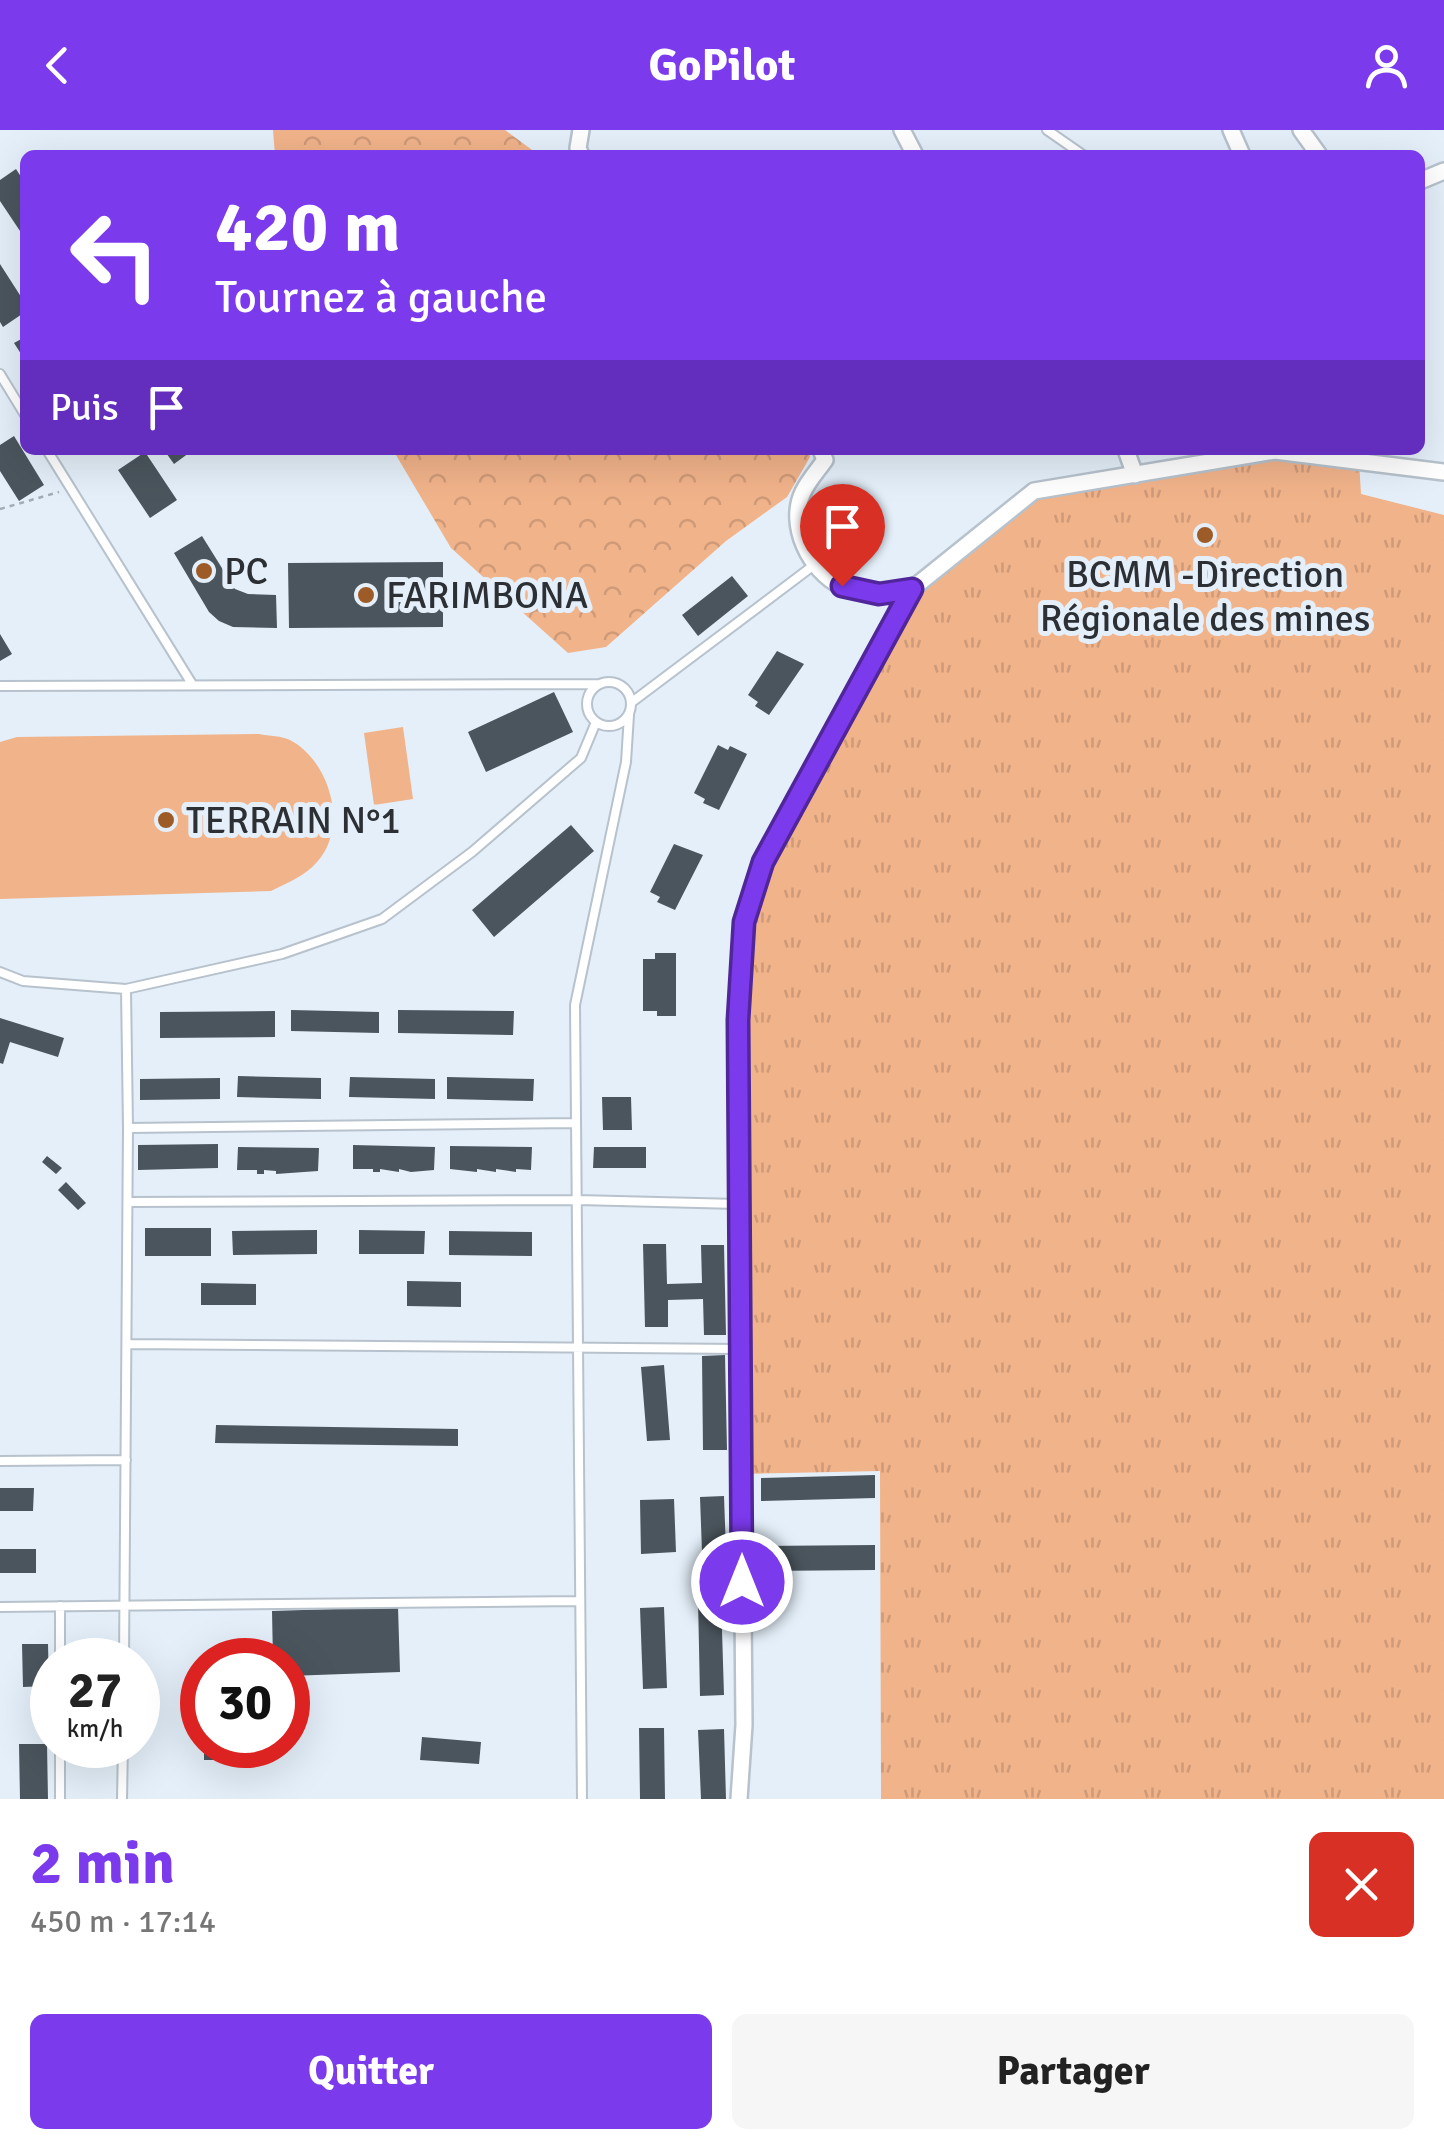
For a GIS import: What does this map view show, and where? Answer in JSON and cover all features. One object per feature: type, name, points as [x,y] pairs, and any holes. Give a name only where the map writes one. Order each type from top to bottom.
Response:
[{"type":"street","points":[[1300,130],[1315,150]]},
{"type":"street","points":[[823,455],[800,495],[799,535],[814,565],[842,586],[879,594],[912,589]]},
{"type":"street","points":[[1128,455],[1135,475]]},
{"type":"street","points":[[740,1799],[744,1724],[738,1020],[744,922],[763,862],[912,589],[1034,491],[1251,455]]},
{"type":"street","points":[[1348,455],[1403,458],[1444,472]]},
{"type":"lane","points":[[1047,130],[1077,150]]},
{"type":"lane","points":[[0,374],[20,407]]},
{"type":"lane","points":[[49,455],[192,684]]},
{"type":"lane","points":[[582,1799],[576,1005],[626,762],[629,716],[632,702],[814,565]]},
{"type":"lane","points":[[0,686],[614,682],[632,702]]},
{"type":"lane","points":[[600,684],[587,702],[590,716],[602,726],[618,725],[629,716]]},
{"type":"lane","points":[[0,972],[23,981],[126,989],[282,954],[382,919],[472,852],[581,758],[596,722]]},
{"type":"lane","points":[[124,1638],[126,989]]},
{"type":"lane","points":[[128,1128],[576,1123]]},
{"type":"lane","points":[[128,1202],[578,1200],[740,1204]]},
{"type":"lane","points":[[127,1344],[740,1349]]},
{"type":"lane","points":[[0,1461],[126,1460]]},
{"type":"lane","points":[[0,1607],[579,1601]]},
{"type":"lane","points":[[60,1606],[60,1638]]},
{"type":"lane","points":[[60,1768],[60,1799]]},
{"type":"lane","points":[[122,1799],[123,1768]]},
{"type":"path","points":[[0,509],[70,488]]},
{"type":"green space","points":[[273,130],[505,130],[532,150],[275,150]]},
{"type":"green space","points":[[396,455],[810,457],[787,497],[726,541],[606,647],[568,653],[451,548]]},
{"type":"green space","points":[[1250,455],[1308,455],[1359,461],[1361,494],[1444,515],[1444,1799],[881,1799],[880,1471],[742,1474],[743,922],[763,862],[912,589],[1034,491]]},
{"type":"green space","points":[[403,727],[413,799],[374,805],[364,733]]},
{"type":"green space","name":"TERRAIN N°1","points":[[259,734],[287,739],[304,750],[325,779],[333,814],[332,831],[327,848],[301,875],[271,891],[0,899],[0,742],[17,737]]},
{"type":"building","points":[[16,169],[20,175],[20,231],[0,201],[0,180]]},
{"type":"building","points":[[0,264],[20,295],[20,315],[3,327]]},
{"type":"building","points":[[14,436],[20,455],[26,455],[44,485],[19,501],[0,471],[0,445]]},
{"type":"building","points":[[147,455],[177,500],[150,518],[118,470]]},
{"type":"building","points":[[168,455],[186,455],[174,464]]},
{"type":"building","name":"PC","points":[[202,536],[235,589],[248,594],[276,595],[277,628],[233,627],[209,612],[174,553]]},
{"type":"building","name":"FARIMBONA","points":[[443,562],[443,627],[289,628],[288,563]]},
{"type":"building","points":[[732,576],[748,596],[698,636],[682,615]]},
{"type":"building","points":[[0,634],[12,654],[0,661]]},
{"type":"building","points":[[777,651],[804,664],[769,715],[755,706],[758,702],[748,695]]},
{"type":"building","points":[[554,692],[573,732],[486,772],[468,732]]},
{"type":"building","points":[[718,745],[747,754],[719,810],[703,803],[705,799],[694,793]]},
{"type":"building","points":[[571,825],[594,851],[494,937],[472,910]]},
{"type":"building","points":[[674,844],[703,855],[675,910],[657,902],[660,897],[650,892]]},
{"type":"building","points":[[655,953],[676,953],[676,1016],[643,1011],[643,959],[655,959]]},
{"type":"building","points":[[291,1010],[379,1012],[379,1033],[291,1031]]},
{"type":"building","points":[[398,1010],[514,1011],[513,1035],[398,1033]]},
{"type":"building","points":[[275,1011],[275,1037],[160,1038],[160,1012]]},
{"type":"building","points":[[0,1018],[64,1038],[58,1057],[10,1042],[3,1064],[0,1063]]},
{"type":"building","points":[[238,1076],[321,1078],[321,1099],[237,1097]]},
{"type":"building","points":[[350,1077],[435,1079],[435,1099],[349,1097]]},
{"type":"building","points":[[447,1077],[534,1079],[533,1101],[447,1099]]},
{"type":"building","points":[[220,1078],[220,1099],[140,1100],[140,1079]]},
{"type":"building","points":[[602,1097],[631,1097],[632,1130],[603,1130]]},
{"type":"building","points":[[218,1144],[218,1168],[138,1170],[138,1145]]},
{"type":"building","points":[[353,1145],[435,1147],[434,1170],[353,1169]]},
{"type":"building","points":[[450,1146],[532,1147],[531,1170],[450,1169]]},
{"type":"building","points":[[238,1147],[319,1148],[318,1171],[276,1174],[264,1170],[264,1174],[257,1174],[257,1170],[237,1170]]},
{"type":"building","points":[[594,1147],[646,1147],[646,1168],[593,1168]]},
{"type":"building","points":[[47,1156],[62,1168],[56,1174],[42,1162]]},
{"type":"building","points":[[66,1182],[86,1203],[78,1210],[58,1190]]},
{"type":"building","points":[[145,1228],[211,1228],[211,1256],[145,1256]]},
{"type":"building","points":[[317,1230],[317,1254],[233,1255],[232,1231]]},
{"type":"building","points":[[359,1230],[425,1231],[424,1254],[359,1254]]},
{"type":"building","points":[[449,1231],[532,1232],[532,1256],[449,1255]]},
{"type":"building","points":[[643,1244],[666,1244],[667,1284],[702,1283],[701,1245],[724,1245],[726,1335],[704,1335],[703,1299],[668,1300],[668,1327],[645,1327]]},
{"type":"building","points":[[407,1281],[461,1282],[461,1307],[407,1306]]},
{"type":"building","points":[[201,1283],[256,1284],[256,1305],[201,1305]]},
{"type":"building","points":[[725,1355],[727,1450],[703,1450],[702,1356]]},
{"type":"building","points":[[664,1365],[670,1440],[647,1441],[641,1367]]},
{"type":"building","points":[[216,1425],[458,1429],[458,1446],[215,1443]]},
{"type":"building","points":[[875,1475],[875,1498],[761,1501],[761,1478]]},
{"type":"building","points":[[0,1488],[34,1488],[33,1511],[0,1511]]},
{"type":"building","points":[[724,1496],[726,1551],[702,1552],[700,1497]]},
{"type":"building","points":[[674,1499],[676,1552],[641,1554],[640,1500]]},
{"type":"building","points":[[875,1545],[875,1570],[762,1571],[762,1546]]},
{"type":"building","points":[[0,1549],[36,1549],[36,1573],[0,1573]]},
{"type":"building","points":[[721,1598],[724,1695],[700,1696],[698,1599]]},
{"type":"building","points":[[398,1607],[400,1672],[310,1675],[310,1638],[273,1638],[272,1611]]},
{"type":"building","points":[[664,1607],[667,1688],[643,1689],[640,1608]]},
{"type":"building","points":[[22,1644],[30,1644],[30,1687],[23,1687]]},
{"type":"building","points":[[639,1728],[664,1728],[665,1799],[640,1799]]},
{"type":"building","points":[[724,1729],[726,1799],[701,1799],[698,1730]]},
{"type":"building","points":[[422,1737],[481,1742],[479,1764],[420,1760]]},
{"type":"building","points":[[19,1744],[30,1744],[30,1768],[47,1768],[48,1799],[20,1799]]},
{"type":"place","name":"BCMM -Direction Régionale des mines","points":[[1205,535]]},
{"type":"place","name":"PC","points":[[204,571]]},
{"type":"place","name":"FARIMBONA","points":[[366,595]]},
{"type":"place","name":"TERRAIN N°1","points":[[166,820]]},
{"type":"route","points":[[742,1582],[738,1020],[744,922],[763,862],[912,589],[879,594],[842,586]]}]
